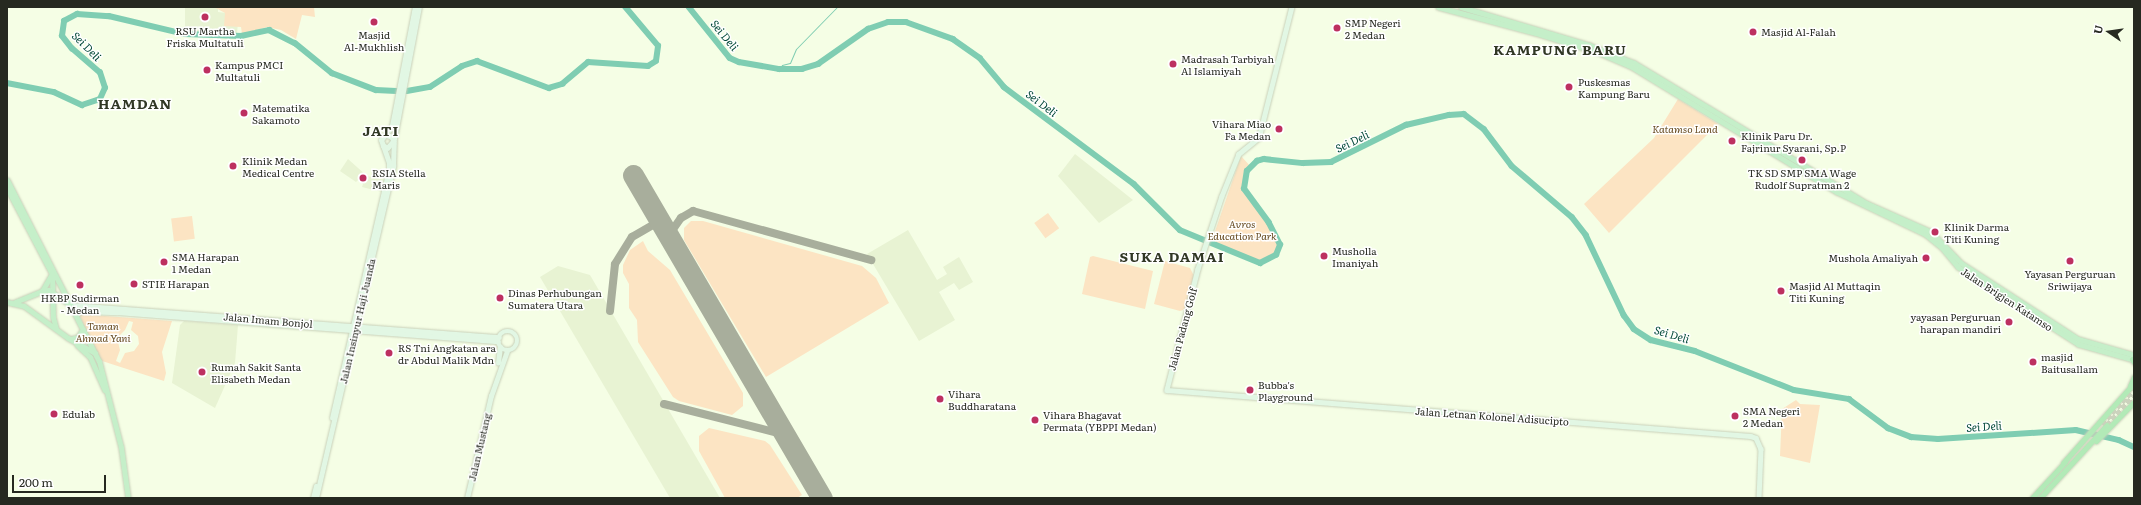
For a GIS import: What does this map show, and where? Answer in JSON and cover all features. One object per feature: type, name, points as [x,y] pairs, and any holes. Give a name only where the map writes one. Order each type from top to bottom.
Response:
[{"type":"highway","points":[[2040,498],[2093,442],[2126,392],[2134,377]]},
{"type":"highway","points":[[2126,392],[2134,383]]},
{"type":"highway","points":[[2032,498],[2084,440],[2134,402]]},
{"type":"main road","name":"Jalan Insinyur Haji Juanda","points":[[403,81],[415,7]]},
{"type":"main road","name":"Jalan Insinyur Haji Juanda","points":[[313,498],[393,166],[398,106],[419,7]]},
{"type":"main road","name":"Jalan Padang Golf","points":[[1167,390],[1198,269],[1239,154],[1244,147],[1259,138],[1292,7]]},
{"type":"main road","name":"Jalan Brigjen Katamso","points":[[1438,7],[1496,21],[1618,56],[1774,155],[1878,211],[1929,236],[1958,266],[2007,296],[2078,344],[2134,359]]},
{"type":"main road","name":"Jalan Brigjen Katamso","points":[[1461,7],[1562,40]]},
{"type":"main road","name":"Jalan Insinyur Haji Juanda","points":[[316,498],[389,168],[382,140],[392,126],[398,106]]},
{"type":"main road","points":[[383,146],[388,148],[394,141],[386,135]]},
{"type":"main road","points":[[7,180],[72,305],[95,354],[121,447],[128,498]]},
{"type":"main road","points":[[7,188],[52,274],[54,292],[53,317],[56,329]]},
{"type":"main road","points":[[42,291],[52,274]]},
{"type":"main road","points":[[10,302],[42,291],[54,292],[72,305]]},
{"type":"main road","points":[[10,302],[24,306],[68,338],[90,357],[107,393]]},
{"type":"main road","name":"Jalan Imam Bonjol","points":[[72,305],[299,325],[498,339]]},
{"type":"main road","name":"Jalan Imam Bonjol","points":[[76,314],[82,311],[117,312],[225,319]]},
{"type":"main road","points":[[68,338],[78,337],[83,329]]},
{"type":"main road","points":[[507,331],[516,336],[517,345],[507,351],[500,347],[498,339],[507,331]]},
{"type":"main road","points":[[68,338],[95,354]]},
{"type":"main road","name":"Jalan Mustang","points":[[467,498],[491,396],[500,347]]},
{"type":"main road","name":"Jalan Mustang","points":[[491,396],[507,351]]},
{"type":"main road","name":"Jalan Letnan Kolonel Adisucipto","points":[[1167,390],[1177,393],[1750,436],[1756,438],[1761,449],[1759,498]]},
{"type":"shaded area","name":"RSU Martha Friska Multatuli","points":[[218,7],[218,12],[226,13],[226,21],[238,22],[237,34],[185,34],[185,8]]},
{"type":"shaded area","points":[[1075,154],[1133,200],[1099,223],[1058,176]]},
{"type":"shaded area","name":"RSIA Stella Maris","points":[[348,159],[367,176],[385,180],[382,192],[362,187],[363,184],[358,180],[356,182],[340,171]]},
{"type":"shaded area","points":[[908,230],[937,280],[947,274],[943,267],[959,257],[973,282],[959,290],[954,283],[939,292],[955,320],[919,341],[867,254]]},
{"type":"shaded area","points":[[558,266],[590,275],[720,498],[670,498],[540,277]]},
{"type":"shaded area","name":"Rumah Sakit Santa Elisabeth Medan","points":[[184,321],[238,325],[235,363],[215,408],[172,383],[180,325]]},
{"type":"green space","points":[[214,7],[314,7],[315,17],[302,15],[296,39],[281,30],[267,27],[242,34],[241,27],[224,26],[225,13]]},
{"type":"green space","name":"Katamso Land","points":[[1678,99],[1718,124],[1609,233],[1584,204],[1654,138]]},
{"type":"green space","name":"Avros Education Park","points":[[1241,156],[1251,167],[1244,177],[1244,189],[1269,223],[1280,245],[1276,255],[1260,263],[1211,243]]},
{"type":"green space","points":[[1048,213],[1059,228],[1045,238],[1034,223]]},
{"type":"green space","points":[[192,216],[195,239],[174,241],[171,219]]},
{"type":"green space","points":[[691,221],[703,221],[862,266],[876,278],[889,303],[766,377],[684,240],[684,228]]},
{"type":"green space","points":[[643,241],[648,251],[670,270],[743,393],[743,406],[732,415],[679,401],[673,397],[638,342],[637,320],[629,308],[629,284],[623,273],[623,265],[630,250]]},
{"type":"green space","points":[[1093,256],[1153,271],[1145,309],[1082,294],[1090,257]]},
{"type":"green space","points":[[1165,261],[1190,268],[1194,276],[1186,309],[1180,311],[1154,304]]},
{"type":"green space","name":"Taman Ahmad Yani","points":[[79,314],[172,321],[162,352],[166,373],[164,381],[99,360]],"holes":[[[129,321],[133,322],[131,330],[138,336],[139,344],[134,351],[125,353],[120,363],[116,361],[120,350],[117,338],[125,330]]]},
{"type":"green space","points":[[1796,400],[1800,404],[1820,405],[1810,463],[1780,456],[1782,409]]},
{"type":"green space","points":[[709,428],[765,441],[770,445],[802,495],[797,498],[725,498],[699,451],[699,436]]},
{"type":"waterway","name":"Sei Deli","points":[[407,91],[430,87],[462,66],[477,61],[549,88],[562,84],[588,62],[648,66],[656,61],[658,46],[625,7]]},
{"type":"waterway","name":"Sei Deli","points":[[689,7],[730,58],[739,62],[779,69],[802,69],[818,64],[868,29],[888,22],[906,22],[953,39],[980,58],[1004,87],[1134,184],[1180,230],[1260,263],[1276,255],[1280,245],[1269,223],[1244,189],[1247,171],[1257,161],[1264,159],[1303,163],[1331,162],[1406,125],[1449,115],[1464,114],[1484,129],[1512,166],[1572,217],[1586,235],[1624,315],[1634,329],[1651,340],[1695,351],[1794,390],[1849,399],[1888,428],[1911,437],[1938,439],[2076,430],[2119,440],[2134,447]]},
{"type":"waterway","points":[[779,69],[782,65],[790,63],[796,49],[837,7]]},
{"type":"waterway","name":"Sei Deli","points":[[7,83],[54,92],[82,105],[100,99],[105,88],[100,73],[72,49],[62,36],[64,21],[77,14],[109,16],[185,34],[241,36],[269,30],[295,43],[332,73],[376,90],[396,91]]},
{"type":"taxiway","points":[[669,235],[681,218],[693,211],[871,260]]},
{"type":"taxiway","points":[[610,311],[615,264],[632,237],[660,221]]},
{"type":"taxiway","points":[[664,404],[786,435]]},
{"type":"runway","points":[[633,175],[822,498]]},
{"type":"tunnel","points":[[2102,424],[2134,389]]},
{"type":"tunnel","points":[[2107,425],[2134,395]]},
{"type":"place","name":"RSU Martha Friska Multatuli","points":[[205,17]]},
{"type":"place","name":"Masjid Al-Mukhlish","points":[[374,22]]},
{"type":"place","name":"SMP Negeri 2 Medan","points":[[1337,28]]},
{"type":"place","name":"Masjid Al-Falah","points":[[1753,32]]},
{"type":"place","name":"Madrasah Tarbiyah Al Islamiyah","points":[[1173,64]]},
{"type":"place","name":"Kampus PMCI Multatuli","points":[[207,70]]},
{"type":"place","name":"Puskesmas Kampung Baru","points":[[1569,87]]},
{"type":"place","name":"Matematika Sakamoto","points":[[244,113]]},
{"type":"place","name":"Vihara Miao Fa Medan","points":[[1279,129]]},
{"type":"place","name":"Klinik Paru Dr. Fajrinur Syarani, Sp.P","points":[[1732,141]]},
{"type":"place","name":"TK SD SMP SMA Wage Rudolf Supratman 2","points":[[1802,160]]},
{"type":"place","name":"Klinik Medan Medical Centre","points":[[233,166]]},
{"type":"place","name":"RSIA Stella Maris","points":[[363,178]]},
{"type":"place","name":"Klinik Darma Titi Kuning","points":[[1935,232]]},
{"type":"place","name":"Musholla Imaniyah","points":[[1324,256]]},
{"type":"place","name":"Mushola Amaliyah","points":[[1926,258]]},
{"type":"place","name":"Yayasan Perguruan Sriwijaya","points":[[2070,261]]},
{"type":"place","name":"SMA Harapan 1 Medan","points":[[164,262]]},
{"type":"place","name":"STIE Harapan","points":[[134,284]]},
{"type":"place","name":"HKBP Sudirman - Medan","points":[[80,285]]},
{"type":"place","name":"Masjid Al Muttaqin Titi Kuning","points":[[1781,291]]},
{"type":"place","name":"Dinas Perhubungan Sumatera Utara","points":[[500,298]]},
{"type":"place","name":"yayasan Perguruan harapan mandiri","points":[[2009,322]]},
{"type":"place","name":"RS Tni Angkatan ara dr Abdul Malik Mdn","points":[[389,353]]},
{"type":"place","name":"masjid Baitusallam","points":[[2033,362]]},
{"type":"place","name":"Rumah Sakit Santa Elisabeth Medan","points":[[202,372]]},
{"type":"place","name":"Bubba's Playground","points":[[1250,390]]},
{"type":"place","name":"Vihara Buddharatana","points":[[940,399]]},
{"type":"place","name":"Edulab","points":[[54,414]]},
{"type":"place","name":"SMA Negeri 2 Medan","points":[[1735,416]]},
{"type":"place","name":"Vihara Bhagavat Permata (YBPPI Medan)","points":[[1035,420]]},
{"type":"district","name":"KAMPUNG BARU","points":[[1560,49]]},
{"type":"district","name":"HAMDAN","points":[[135,103]]},
{"type":"district","name":"JATI","points":[[381,130]]},
{"type":"district","name":"SUKA DAMAI","points":[[1172,256]]}]
